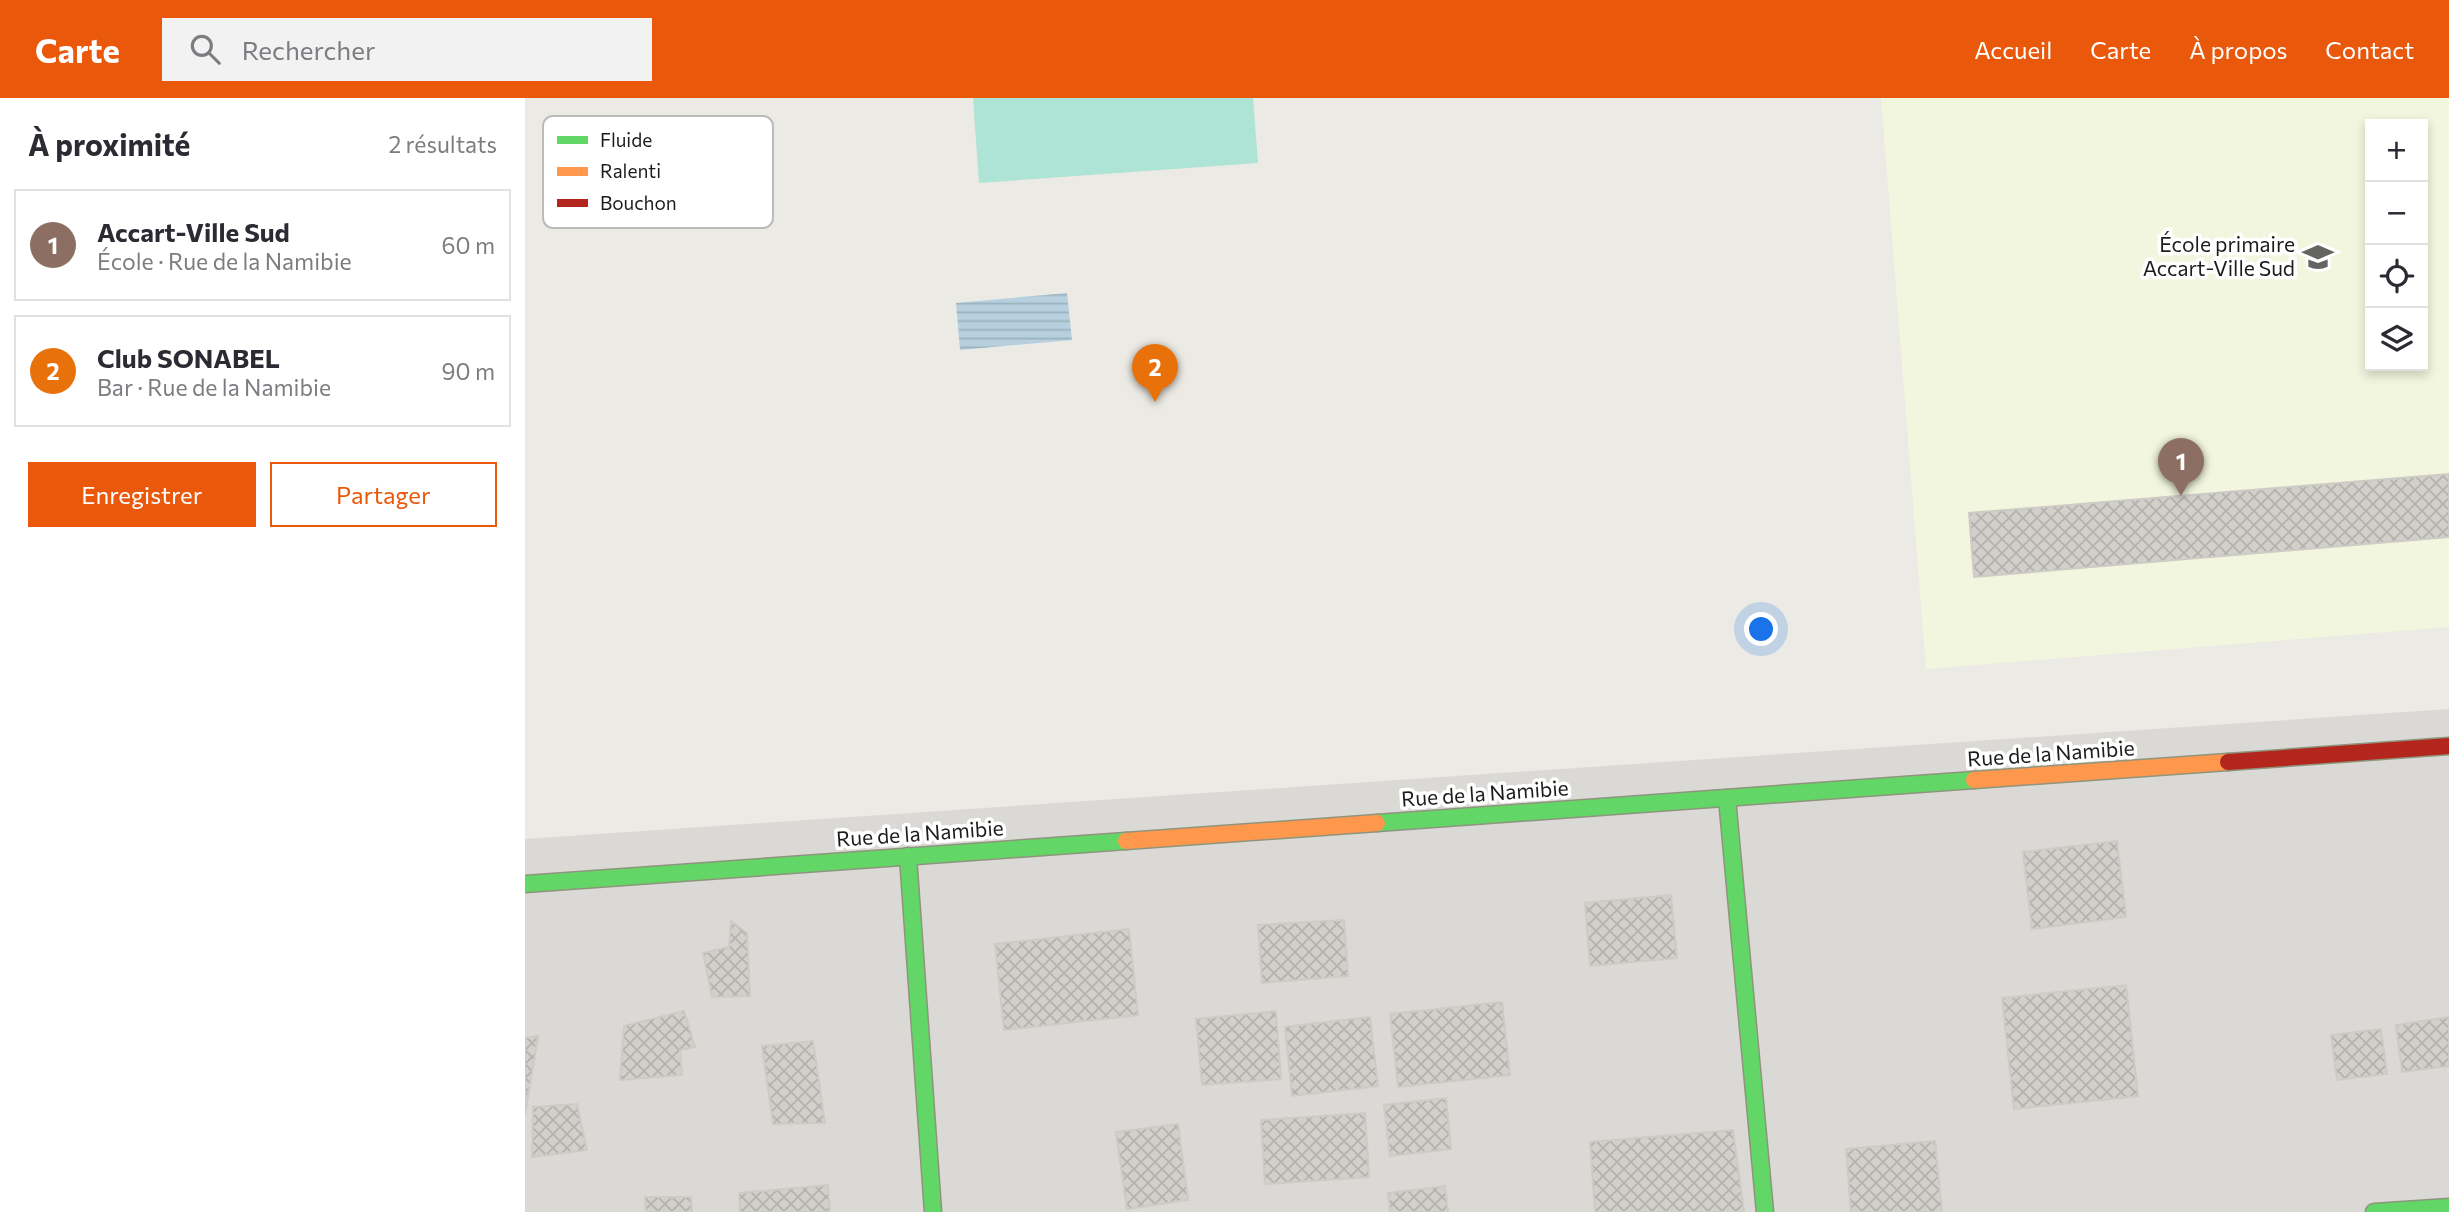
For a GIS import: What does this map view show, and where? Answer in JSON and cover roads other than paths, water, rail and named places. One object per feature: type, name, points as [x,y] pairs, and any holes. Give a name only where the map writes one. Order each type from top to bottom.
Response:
[{"type":"street","name":"Rue de la Namibie","points":[[525,884],[2449,746]]},
{"type":"street","points":[[1727,797],[1765,1212]]},
{"type":"street","points":[[908,856],[933,1212]]},
{"type":"street","points":[[2374,1212],[2449,1207]]},
{"type":"water","points":[[1067,293],[1072,340],[960,350],[956,303]]},
{"type":"place","name":"École primaire Accart-Ville Sud","points":[[2318,257]]},
{"type":"place","name":"Club SONABEL","points":[[1155,402]]},
{"type":"place","name":"Accart-Ville Sud","points":[[2181,496]]}]
